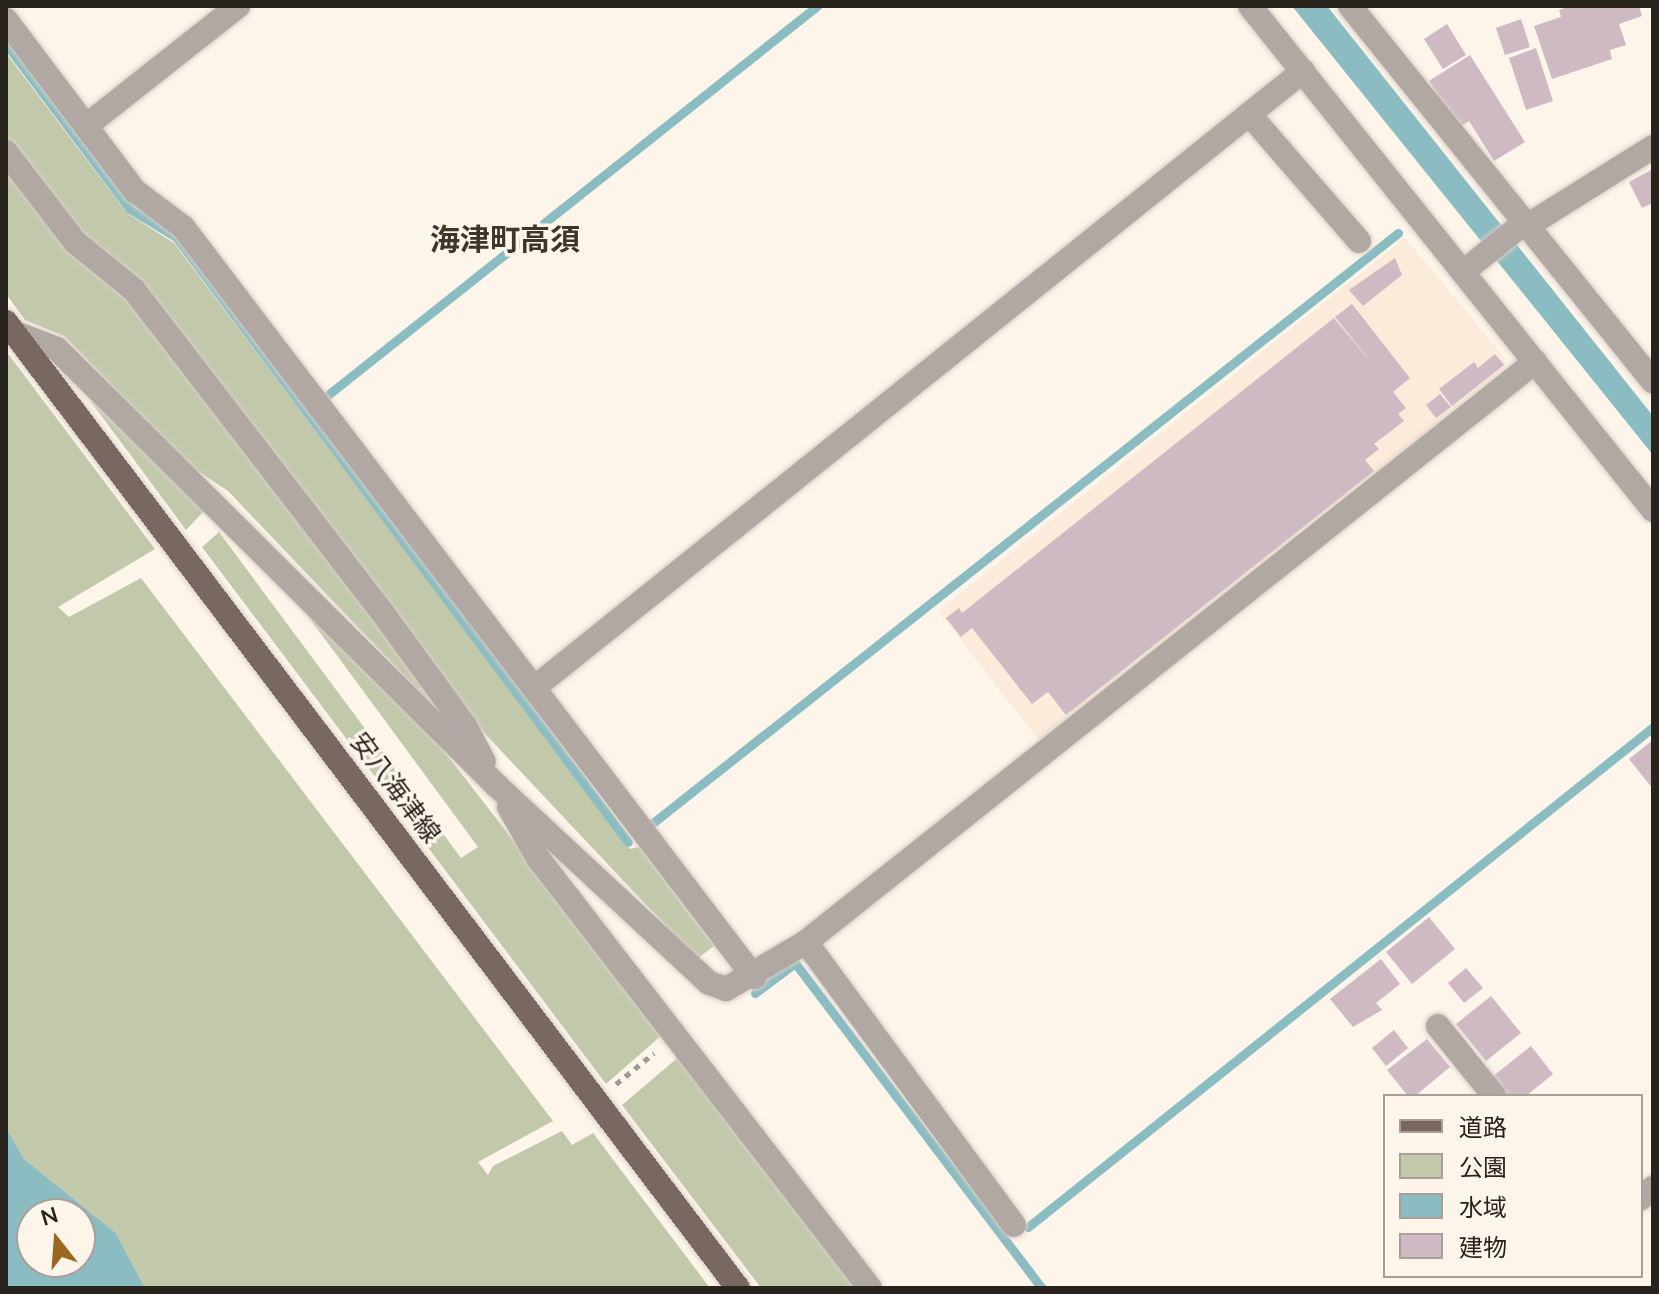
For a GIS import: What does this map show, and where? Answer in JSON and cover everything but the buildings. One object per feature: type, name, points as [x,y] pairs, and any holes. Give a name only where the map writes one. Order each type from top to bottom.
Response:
[{"type":"main road","name":"安八海津線","points":[[10,328],[738,1288]]},
{"type":"street","points":[[86,126],[238,6]]},
{"type":"street","points":[[1250,6],[1651,503]]},
{"type":"street","points":[[1350,6],[1522,226],[1653,381]]},
{"type":"street","points":[[6,20],[135,191],[183,227],[754,977]]},
{"type":"street","points":[[534,688],[1303,71]]},
{"type":"street","points":[[1249,114],[1359,241]]},
{"type":"street","points":[[1463,272],[1522,226],[1653,147]]},
{"type":"street","points":[[6,152],[75,242],[134,290],[456,714],[538,858],[870,1288]]},
{"type":"street","points":[[10,328],[57,349],[497,786],[709,983],[726,989],[754,977],[806,942],[1535,362]]},
{"type":"street","points":[[806,942],[1014,1225]]},
{"type":"street","points":[[1438,1026],[1492,1094]]},
{"type":"shaded area","points":[[1405,238],[1504,357],[1505,368],[1039,740],[938,611]]},
{"type":"green space","points":[[6,53],[127,213],[174,243],[630,849],[639,847],[714,946],[697,959],[473,721],[391,606],[132,272],[81,235],[6,136]]},
{"type":"green space","points":[[6,169],[71,254],[124,292],[467,742],[228,491],[187,464],[64,336],[25,320],[6,294]]},
{"type":"green space","points":[[6,351],[155,549],[58,607],[69,617],[141,578],[553,1121],[478,1162],[488,1175],[493,1166],[562,1131],[572,1145],[593,1133],[710,1288],[145,1288],[116,1233],[96,1217],[96,1198],[72,1198],[24,1159],[6,1128]]},
{"type":"green space","points":[[89,399],[205,510],[186,530]]},
{"type":"green space","points":[[219,532],[461,858],[478,847],[294,597],[437,742],[663,1034],[606,1084],[202,547]]},
{"type":"green space","points":[[681,1055],[858,1288],[761,1288],[622,1105]]},
{"type":"water","points":[[1292,6],[1327,6],[1653,416],[1653,455]]},
{"type":"water","points":[[6,1128],[24,1159],[72,1198],[16,1198],[16,1278],[96,1278],[96,1217],[116,1233],[145,1288],[6,1288]]},
{"type":"waterway","points":[[324,398],[817,6]]},
{"type":"waterway","points":[[6,44],[130,209],[176,237],[628,842]]},
{"type":"waterway","points":[[654,822],[1398,233]]},
{"type":"waterway","points":[[1028,1227],[1653,727]]},
{"type":"waterway","points":[[755,993],[795,963],[1042,1288]]},
{"type":"district","name":"海津町高須","points":[[505,241]]}]
